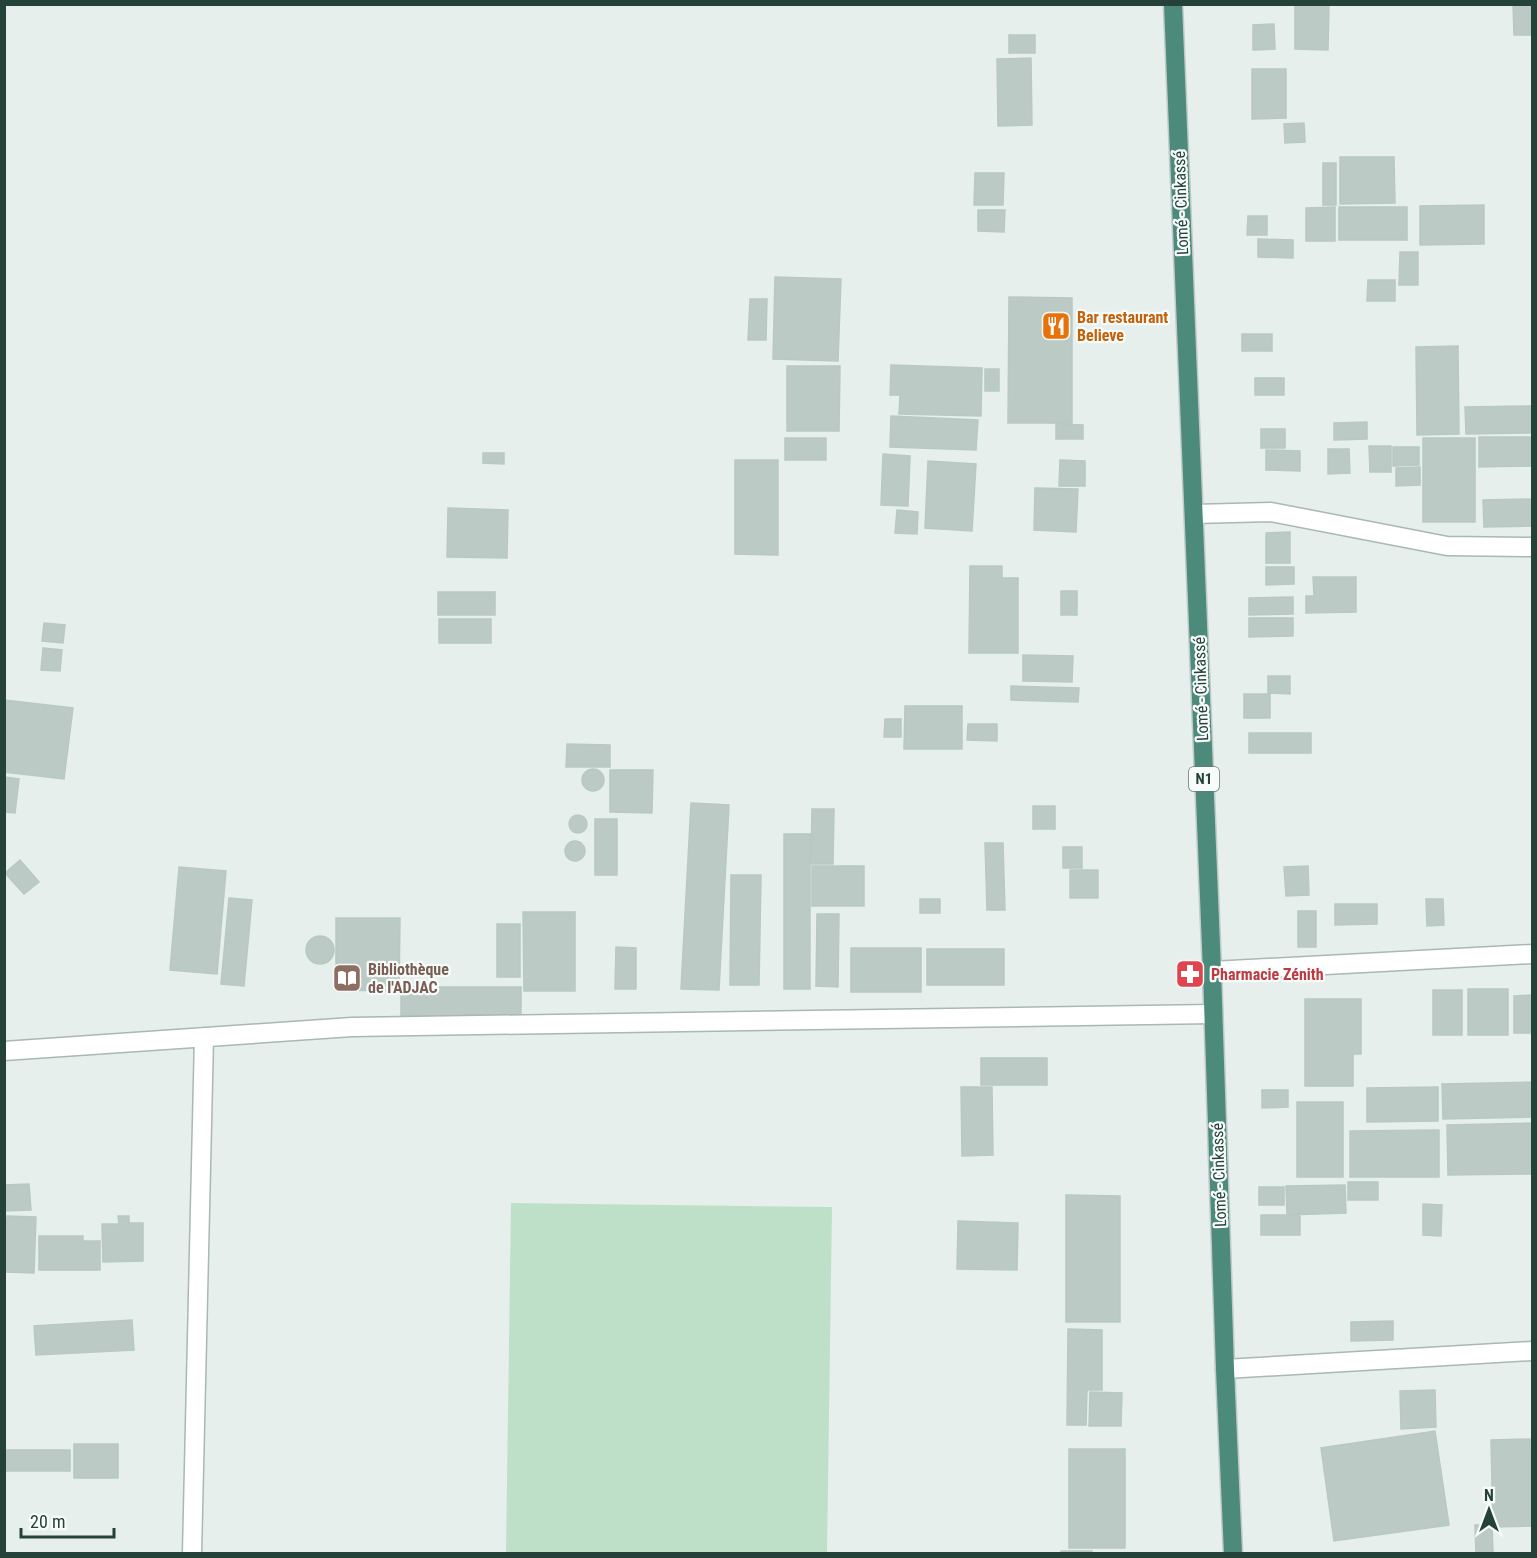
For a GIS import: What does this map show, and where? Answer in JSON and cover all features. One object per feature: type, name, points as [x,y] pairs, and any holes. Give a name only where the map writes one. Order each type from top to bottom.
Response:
[{"type":"highway","name":"Lomé - Cinkassé","points":[[1173,4],[1233,1554]]},
{"type":"street","points":[[1194,514],[1271,512],[1447,546],[1533,547]]},
{"type":"street","points":[[1212,971],[1533,954]]},
{"type":"street","points":[[4,1051],[352,1027],[1213,1014]]},
{"type":"street","points":[[192,1554],[204,1037]]},
{"type":"street","points":[[1225,1369],[1533,1351]]},
{"type":"green space","points":[[511,1203],[832,1207],[827,1553],[506,1553]]},
{"type":"building","points":[[1295,4],[1329,4],[1328,50],[1295,49]]},
{"type":"building","points":[[1513,4],[1532,4],[1532,35],[1514,35]]},
{"type":"building","points":[[1274,24],[1275,49],[1253,50],[1253,25]]},
{"type":"building","points":[[1009,35],[1035,35],[1035,53],[1009,53]]},
{"type":"building","points":[[1031,58],[1032,125],[998,126],[997,59]]},
{"type":"building","points":[[1252,69],[1286,69],[1286,118],[1252,119]]},
{"type":"building","points":[[1304,123],[1305,142],[1285,143],[1284,124]]},
{"type":"building","points":[[1340,157],[1394,157],[1395,203],[1340,204]]},
{"type":"building","points":[[1323,163],[1336,163],[1336,205],[1323,205]]},
{"type":"building","points":[[975,173],[1004,173],[1003,205],[974,205]]},
{"type":"building","points":[[1484,205],[1484,244],[1420,245],[1420,206]]},
{"type":"building","points":[[1335,207],[1335,241],[1306,241],[1306,208]]},
{"type":"building","points":[[1339,207],[1407,207],[1407,240],[1339,240]]},
{"type":"building","points":[[978,210],[1005,210],[1004,232],[978,231]]},
{"type":"building","points":[[1248,216],[1267,216],[1267,235],[1247,235]]},
{"type":"building","points":[[1258,239],[1293,240],[1293,258],[1258,257]]},
{"type":"building","points":[[1400,252],[1418,252],[1418,285],[1399,285]]},
{"type":"building","points":[[775,277],[841,279],[838,361],[773,359]]},
{"type":"building","points":[[1368,280],[1395,280],[1395,301],[1367,301]]},
{"type":"building","points":[[1009,297],[1072,298],[1072,423],[1008,423]]},
{"type":"building","points":[[750,299],[767,299],[766,340],[748,340]]},
{"type":"building","points":[[1242,334],[1272,334],[1272,351],[1242,351]]},
{"type":"building","points":[[1458,346],[1459,434],[1417,435],[1416,347]]},
{"type":"building","points":[[891,365],[982,368],[981,416],[899,414],[900,395],[890,395]]},
{"type":"building","points":[[787,366],[840,366],[839,431],[787,431]]},
{"type":"building","points":[[985,369],[999,369],[999,391],[985,391]]},
{"type":"building","points":[[1255,378],[1284,378],[1284,395],[1255,395]]},
{"type":"building","points":[[1532,406],[1532,433],[1466,434],[1465,407]]},
{"type":"building","points":[[891,416],[978,420],[976,450],[890,447]]},
{"type":"building","points":[[1367,422],[1367,439],[1334,440],[1334,423]]},
{"type":"building","points":[[1056,424],[1083,425],[1083,439],[1056,439]]},
{"type":"building","points":[[1261,429],[1285,429],[1285,448],[1261,448]]},
{"type":"building","points":[[1479,437],[1532,437],[1532,466],[1479,467]]},
{"type":"building","points":[[785,438],[826,438],[826,460],[785,460]]},
{"type":"building","points":[[1423,438],[1475,438],[1475,522],[1423,522]]},
{"type":"building","points":[[1369,446],[1391,446],[1391,472],[1370,472]]},
{"type":"building","points":[[1393,447],[1419,447],[1419,465],[1393,466]]},
{"type":"building","points":[[1328,449],[1349,449],[1350,473],[1328,474]]},
{"type":"building","points":[[1266,450],[1300,451],[1300,471],[1266,470]]},
{"type":"building","points":[[483,453],[504,453],[504,464],[483,463]]},
{"type":"building","points":[[883,454],[910,456],[908,506],[881,505]]},
{"type":"building","points":[[735,460],[778,460],[778,555],[735,554]]},
{"type":"building","points":[[1060,460],[1085,461],[1085,486],[1059,486]]},
{"type":"building","points":[[928,461],[976,464],[972,531],[925,528]]},
{"type":"building","points":[[1420,467],[1420,485],[1396,486],[1396,468]]},
{"type":"building","points":[[1035,488],[1078,489],[1076,532],[1034,530]]},
{"type":"building","points":[[1532,499],[1532,526],[1484,527],[1483,500]]},
{"type":"building","points":[[448,508],[508,510],[507,558],[447,557]]},
{"type":"building","points":[[897,510],[918,512],[917,534],[895,533]]},
{"type":"building","points":[[1290,532],[1290,563],[1266,563],[1266,533]]},
{"type":"building","points":[[970,566],[1002,566],[1002,578],[1018,578],[1018,653],[969,653]]},
{"type":"building","points":[[1266,567],[1294,567],[1294,584],[1266,585]]},
{"type":"building","points":[[1313,577],[1356,577],[1356,612],[1306,613],[1306,596],[1314,596]]},
{"type":"building","points":[[1061,591],[1077,591],[1077,615],[1061,615]]},
{"type":"building","points":[[438,592],[495,592],[495,615],[438,615]]},
{"type":"building","points":[[1293,597],[1293,614],[1249,615],[1249,598]]},
{"type":"building","points":[[1249,618],[1293,618],[1293,636],[1249,637]]},
{"type":"building","points":[[439,619],[491,619],[491,643],[439,643]]},
{"type":"building","points":[[44,623],[65,625],[63,643],[42,641]]},
{"type":"building","points":[[43,648],[62,650],[60,671],[41,670]]},
{"type":"building","points":[[1023,655],[1073,656],[1072,682],[1023,681]]},
{"type":"building","points":[[1268,676],[1290,676],[1290,694],[1268,693]]},
{"type":"building","points":[[1011,686],[1079,688],[1078,702],[1011,700]]},
{"type":"building","points":[[1244,694],[1270,694],[1270,718],[1244,718]]},
{"type":"building","points":[[4,700],[73,708],[64,779],[4,772]]},
{"type":"building","points":[[905,706],[962,706],[962,749],[904,749]]},
{"type":"building","points":[[885,719],[901,719],[901,737],[884,737]]},
{"type":"building","points":[[968,724],[997,724],[997,741],[967,740]]},
{"type":"building","points":[[1249,733],[1311,733],[1311,753],[1249,753]]},
{"type":"building","points":[[567,744],[610,745],[610,767],[566,767]]},
{"type":"building","points":[[593,769],[603,776],[604,780],[597,790],[593,791],[583,784],[582,780],[589,770]]},
{"type":"building","points":[[610,770],[653,770],[652,813],[610,812]]},
{"type":"building","points":[[4,777],[19,779],[15,813],[4,812]]},
{"type":"building","points":[[691,803],[729,805],[719,990],[681,989]]},
{"type":"building","points":[[1033,806],[1055,806],[1055,829],[1033,829]]},
{"type":"building","points":[[812,809],[834,809],[833,864],[811,864]]},
{"type":"building","points":[[574,815],[582,815],[587,820],[585,831],[574,833],[569,828],[569,820]]},
{"type":"building","points":[[595,819],[617,819],[617,875],[595,875]]},
{"type":"building","points":[[784,834],[810,834],[810,989],[784,989]]},
{"type":"building","points":[[575,841],[582,844],[585,851],[582,858],[575,861],[568,858],[565,851],[568,844]]},
{"type":"building","points":[[985,843],[1003,843],[1005,910],[987,910]]},
{"type":"building","points":[[1063,847],[1082,847],[1082,868],[1063,868]]},
{"type":"building","points":[[20,860],[39,882],[24,894],[5,873]]},
{"type":"building","points":[[812,866],[864,866],[864,906],[812,906]]},
{"type":"building","points":[[1308,866],[1309,895],[1286,896],[1284,867]]},
{"type":"building","points":[[179,867],[226,871],[217,974],[170,970]]},
{"type":"building","points":[[1070,870],[1098,870],[1098,898],[1070,898]]},
{"type":"building","points":[[731,875],[761,875],[759,985],[730,985]]},
{"type":"building","points":[[229,898],[252,900],[244,986],[221,984]]},
{"type":"building","points":[[920,899],[940,899],[940,913],[920,913]]},
{"type":"building","points":[[1426,899],[1443,899],[1444,925],[1427,926]]},
{"type":"building","points":[[1335,904],[1377,904],[1377,924],[1335,925]]},
{"type":"building","points":[[1298,911],[1316,911],[1316,947],[1298,947]]},
{"type":"building","points":[[523,912],[575,912],[575,991],[524,991]]},
{"type":"building","points":[[817,914],[839,914],[838,987],[816,986]]},
{"type":"building","points":[[336,918],[400,918],[399,991],[336,990]]},
{"type":"building","points":[[497,924],[520,924],[520,977],[497,977]]},
{"type":"building","points":[[320,936],[330,940],[334,950],[330,960],[320,964],[310,960],[306,950],[310,940]]},
{"type":"building","points":[[616,947],[636,948],[636,989],[615,989]]},
{"type":"building","points":[[851,948],[921,948],[921,992],[851,992]]},
{"type":"building","points":[[927,949],[1004,949],[1004,985],[927,985]]},
{"type":"building","points":[[401,987],[521,987],[521,1016],[401,1016]]},
{"type":"building","points":[[1468,989],[1508,989],[1508,1035],[1468,1035]]},
{"type":"building","points":[[1433,990],[1462,990],[1462,1035],[1433,1035]]},
{"type":"building","points":[[1532,995],[1532,1033],[1514,1033],[1514,996]]},
{"type":"building","points":[[1305,999],[1361,999],[1361,1054],[1353,1054],[1353,1086],[1305,1086]]},
{"type":"building","points":[[981,1058],[1047,1058],[1047,1085],[981,1085]]},
{"type":"building","points":[[1532,1082],[1532,1117],[1443,1119],[1442,1084]]},
{"type":"building","points":[[961,1087],[992,1087],[993,1155],[962,1156]]},
{"type":"building","points":[[1438,1087],[1438,1121],[1367,1122],[1367,1088]]},
{"type":"building","points":[[1262,1090],[1288,1090],[1288,1107],[1262,1108]]},
{"type":"building","points":[[1297,1102],[1343,1102],[1343,1177],[1297,1177]]},
{"type":"building","points":[[1532,1123],[1532,1174],[1448,1175],[1447,1125]]},
{"type":"building","points":[[1439,1130],[1439,1177],[1350,1177],[1350,1131]]},
{"type":"building","points":[[1348,1182],[1378,1182],[1378,1200],[1348,1200]]},
{"type":"building","points":[[29,1184],[31,1210],[4,1211],[4,1185]]},
{"type":"building","points":[[1345,1185],[1346,1213],[1287,1215],[1286,1186]]},
{"type":"building","points":[[1259,1187],[1284,1187],[1284,1205],[1259,1205]]},
{"type":"building","points":[[1066,1195],[1120,1196],[1120,1322],[1066,1322]]},
{"type":"building","points":[[1423,1204],[1442,1205],[1441,1236],[1423,1235]]},
{"type":"building","points":[[1261,1215],[1300,1215],[1300,1235],[1261,1235]]},
{"type":"building","points":[[7,1216],[36,1217],[34,1273],[5,1272]]},
{"type":"building","points":[[118,1216],[129,1216],[129,1223],[143,1223],[143,1261],[103,1262],[102,1224],[119,1224]]},
{"type":"building","points":[[958,1221],[1018,1223],[1017,1270],[957,1269]]},
{"type":"building","points":[[39,1236],[83,1236],[83,1241],[100,1241],[100,1270],[39,1270]]},
{"type":"building","points":[[132,1320],[134,1350],[36,1355],[34,1326]]},
{"type":"building","points":[[1393,1321],[1393,1340],[1351,1341],[1351,1322]]},
{"type":"building","points":[[1068,1329],[1102,1330],[1102,1390],[1087,1390],[1086,1425],[1067,1425]]},
{"type":"building","points":[[1435,1390],[1436,1427],[1401,1429],[1400,1391]]},
{"type":"building","points":[[1090,1392],[1122,1393],[1121,1426],[1089,1426]]},
{"type":"building","points":[[1435,1431],[1449,1525],[1334,1541],[1321,1448]]},
{"type":"building","points":[[1530,1439],[1532,1526],[1493,1527],[1491,1440]]},
{"type":"building","points":[[74,1444],[118,1444],[118,1478],[74,1478]]},
{"type":"building","points":[[1069,1449],[1125,1449],[1125,1548],[1069,1548]]},
{"type":"building","points":[[4,1450],[70,1450],[70,1471],[4,1471]]},
{"type":"building","points":[[1475,1525],[1492,1525],[1493,1553],[1476,1554]]},
{"type":"building","points":[[1061,1551],[1092,1551],[1092,1554],[1061,1554]]},
{"type":"place","name":"Bar restaurant Believe","points":[[1056,326]]},
{"type":"place","name":"Pharmacie Zénith","points":[[1190,974]]},
{"type":"place","name":"Bibliothèque de l'ADJAC","points":[[347,978]]}]
